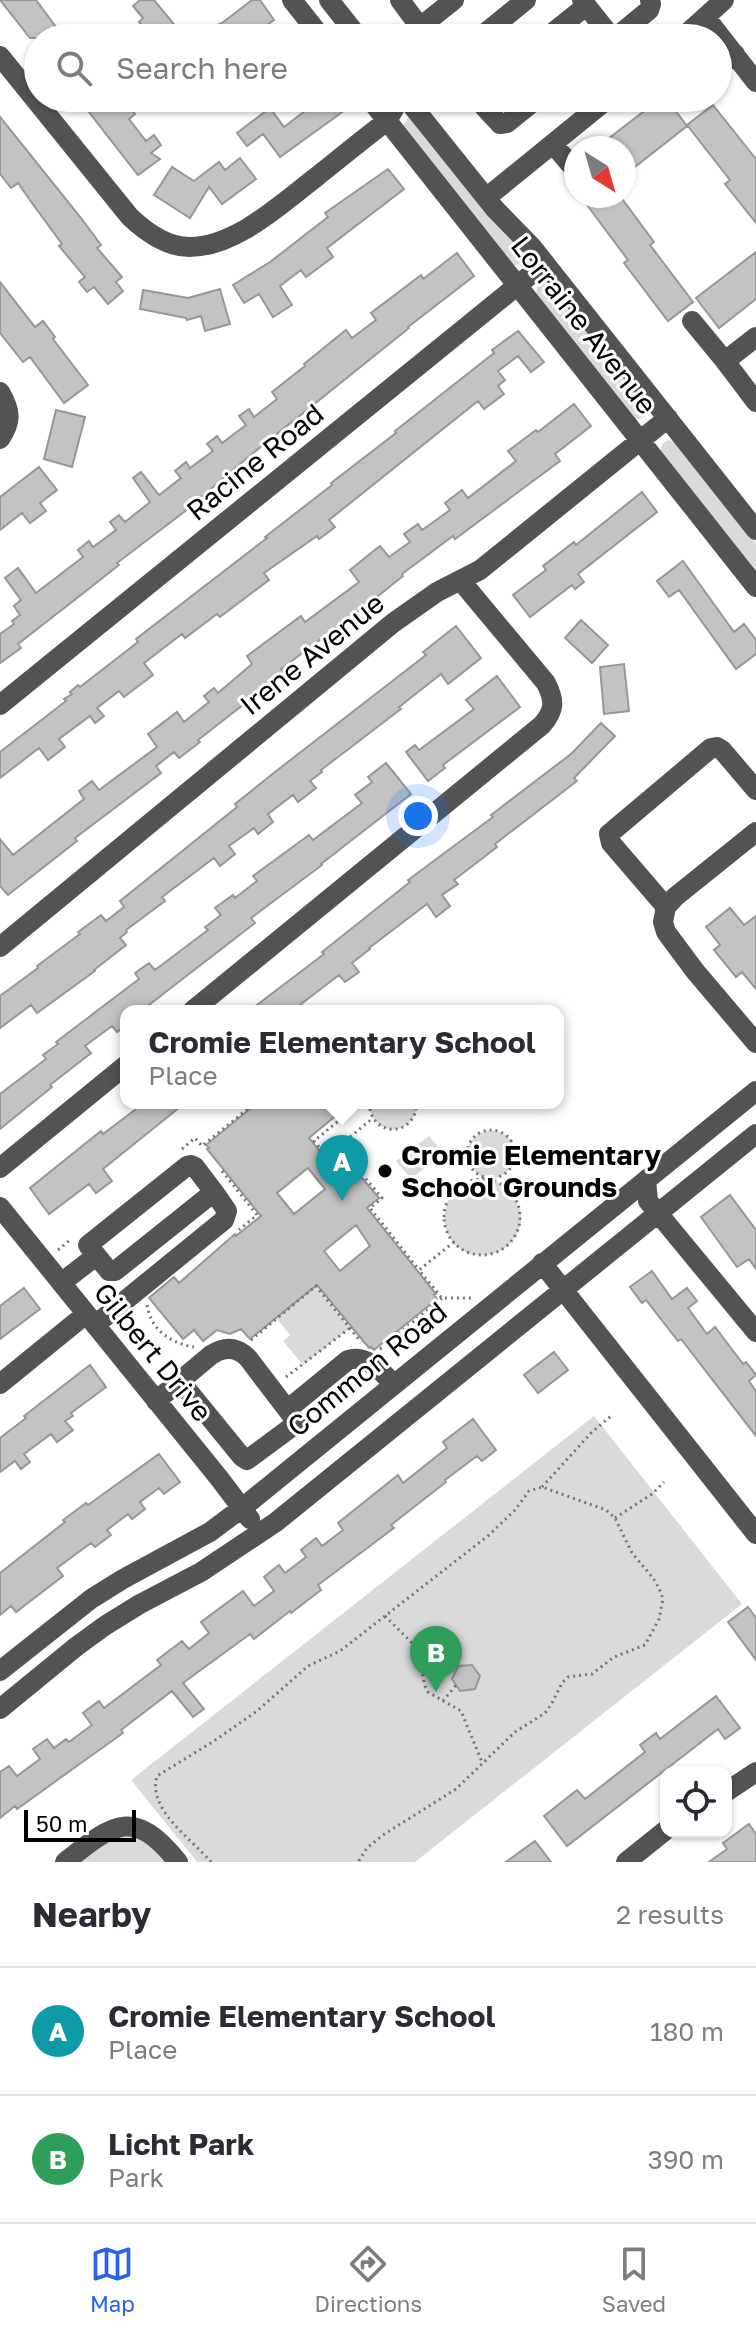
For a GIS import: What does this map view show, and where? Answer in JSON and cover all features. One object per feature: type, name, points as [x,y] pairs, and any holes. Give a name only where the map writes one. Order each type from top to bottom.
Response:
[{"type":"street","points":[[292,0],[311,24]]},
{"type":"street","points":[[329,0],[348,24]]},
{"type":"street","points":[[400,0],[418,24]]},
{"type":"street","points":[[432,24],[454,0]]},
{"type":"street","points":[[496,24],[526,0]]},
{"type":"street","points":[[632,24],[649,10],[650,0]]},
{"type":"street","points":[[699,24],[724,0]]},
{"type":"street","points":[[561,24],[584,3],[602,24]]},
{"type":"street","points":[[706,18],[711,24]]},
{"type":"street","points":[[732,50],[756,80]]},
{"type":"street","points":[[0,56],[24,86]]},
{"type":"street","points":[[45,112],[130,217],[157,238],[187,247],[219,242],[263,218],[387,121],[392,112]]},
{"type":"street","name":"Lorraine Avenue","points":[[380,112],[756,587]]},
{"type":"street","name":"Lorraine Avenue","points":[[417,112],[486,198],[545,263],[756,530]]},
{"type":"street","points":[[489,112],[500,124],[507,123],[521,112]]},
{"type":"street","points":[[486,198],[592,112]]},
{"type":"street","points":[[553,144],[564,157]]},
{"type":"street","name":"Racine Road","points":[[0,705],[545,263]]},
{"type":"street","points":[[692,321],[756,402]]},
{"type":"street","points":[[725,361],[756,337]]},
{"type":"street","points":[[0,392],[9,411],[4,433]]},
{"type":"street","name":"Irene Avenue","points":[[0,947],[393,623],[437,592],[480,570],[668,418]]},
{"type":"street","points":[[199,1005],[550,716],[554,707],[546,683],[461,581]]},
{"type":"street","points":[[666,907],[611,843],[609,834],[711,748],[722,750],[756,790]]},
{"type":"street","points":[[756,832],[675,897],[666,907],[663,922],[672,941],[756,1043]]},
{"type":"street","points":[[0,1168],[120,1070]]},
{"type":"street","name":"Common Road","points":[[0,1671],[91,1599],[210,1532],[242,1508],[756,1091]]},
{"type":"street","points":[[0,1709],[106,1625],[201,1572],[260,1534],[756,1134]]},
{"type":"street","points":[[0,1384],[224,1220],[227,1211],[214,1192],[195,1167],[187,1166],[88,1245],[109,1271],[115,1271],[214,1192]]},
{"type":"street","points":[[646,1180],[648,1201],[756,1332]]},
{"type":"street","name":"Gilbert Drive","points":[[0,1207],[260,1534]]},
{"type":"street","points":[[61,1283],[96,1256]]},
{"type":"street","points":[[542,1263],[756,1534]]},
{"type":"street","points":[[156,1401],[180,1381],[220,1349],[240,1351],[296,1421],[247,1460],[180,1381]]},
{"type":"street","points":[[288,1409],[348,1360],[356,1357],[375,1367],[393,1384]]},
{"type":"street","points":[[732,1788],[756,1772]]},
{"type":"street","points":[[65,1862],[97,1836],[125,1826],[139,1827],[159,1839],[178,1862]]},
{"type":"street","points":[[626,1862],[660,1835]]},
{"type":"path","points":[[371,1109],[373,1118],[385,1128],[401,1128],[413,1119],[416,1109]]},
{"type":"path","points":[[343,1110],[347,1114],[314,1141],[345,1178],[357,1168],[382,1198],[370,1208],[442,1298]]},
{"type":"path","points":[[327,1156],[373,1118]]},
{"type":"path","points":[[490,1179],[467,1181],[456,1188],[444,1211],[444,1224],[449,1236],[468,1253],[481,1256],[494,1254],[514,1240],[521,1216],[513,1193],[504,1185],[490,1179],[475,1173],[467,1159],[467,1151],[474,1137],[488,1130],[504,1133],[514,1145],[516,1153],[515,1161],[506,1174],[490,1179]]},
{"type":"path","points":[[419,1270],[454,1242]]},
{"type":"path","points":[[251,1340],[316,1286],[365,1346]]},
{"type":"path","points":[[372,1355],[442,1298],[473,1298]]},
{"type":"path","points":[[211,1862],[184,1835],[156,1799],[154,1785],[157,1776],[257,1711],[308,1666],[340,1651],[489,1535],[515,1510],[529,1491],[542,1487],[591,1433],[611,1416]]},
{"type":"path","points":[[615,1518],[652,1494],[664,1482]]},
{"type":"path","points":[[358,1862],[367,1848],[383,1835],[456,1789],[515,1732],[545,1713],[568,1677],[592,1674],[614,1657],[645,1645],[650,1639],[663,1599],[653,1578],[632,1553],[615,1518],[606,1510],[542,1487]]},
{"type":"path","points":[[385,1616],[417,1648],[428,1692],[461,1711],[483,1763]]},
{"type":"path","points":[[443,1701],[456,1685]]},
{"type":"shaded area","points":[[408,118],[527,254],[525,262],[514,266],[403,126]]},
{"type":"shaded area","points":[[549,283],[649,409],[645,417],[635,419],[536,295],[537,287]]},
{"type":"shaded area","points":[[669,440],[677,443],[756,543],[756,575],[660,452],[662,444]]},
{"type":"shaded area","points":[[371,1109],[417,1109],[409,1123],[393,1129],[377,1123]]},
{"type":"shaded area","points":[[488,1130],[500,1132],[514,1144],[515,1161],[510,1169],[492,1179],[514,1197],[521,1213],[521,1222],[508,1246],[486,1255],[469,1253],[457,1246],[448,1235],[444,1221],[446,1207],[453,1194],[465,1184],[484,1178],[471,1166],[467,1152],[472,1139]]},
{"type":"shaded area","points":[[429,1136],[443,1153],[411,1179],[396,1161]]},
{"type":"shaded area","points":[[316,1286],[350,1328],[303,1365],[283,1341],[290,1335],[277,1319]]},
{"type":"shaded area","points":[[594,1416],[742,1604],[415,1862],[197,1862],[131,1780]]},
{"type":"shaded area","points":[[131,1836],[144,1839],[166,1862],[78,1862],[110,1838]]},
{"type":"building","points":[[0,0],[36,0],[54,24],[24,24],[24,30]]},
{"type":"building","points":[[140,0],[154,0],[174,24],[141,24],[143,18],[133,6]]},
{"type":"building","points":[[252,0],[260,0],[274,20],[268,24],[220,24]]},
{"type":"building","points":[[89,112],[133,112],[135,114],[129,119],[146,141],[154,135],[161,145],[151,153],[160,159],[138,175]]},
{"type":"building","points":[[265,112],[273,112],[284,127],[304,112],[342,112],[280,157],[263,134],[247,146],[237,133]]},
{"type":"building","points":[[643,112],[676,112],[687,126],[636,166],[636,136],[612,136]]},
{"type":"building","points":[[704,112],[719,112],[756,159],[756,223],[725,184],[730,180],[687,125]]},
{"type":"building","points":[[0,117],[81,218],[101,245],[97,248],[122,277],[116,282],[123,291],[108,304],[94,287],[87,292],[79,282],[85,277],[59,246],[62,244],[18,183],[11,188],[0,174]]},
{"type":"building","points":[[240,158],[256,179],[222,204],[209,187],[190,218],[154,195],[172,167],[194,181],[219,162],[225,170]]},
{"type":"building","points":[[388,169],[404,189],[327,248],[333,257],[306,277],[301,270],[280,286],[292,305],[273,317],[259,294],[244,303],[233,285],[270,262],[328,217],[325,213]]},
{"type":"building","points":[[589,208],[629,208],[654,242],[650,245],[693,302],[668,321],[624,263],[628,260]]},
{"type":"building","points":[[756,252],[756,299],[719,328],[696,298]]},
{"type":"building","points":[[457,253],[474,276],[117,563],[119,565],[18,644],[21,648],[0,663],[0,634],[20,615],[14,606],[21,600],[5,578],[18,568],[36,593],[83,557],[78,550],[89,541],[93,547],[116,530],[110,522],[119,515],[125,522],[150,502],[133,478],[141,472],[159,495],[181,478],[175,471],[186,462],[190,468],[213,451],[207,444],[217,436],[222,443],[246,425],[239,416],[249,409],[254,417],[277,399],[272,392],[336,338],[346,330],[352,338],[376,320],[371,313],[421,275],[423,279]]},
{"type":"building","points":[[0,282],[35,327],[43,321],[88,385],[64,403],[30,357],[23,362],[0,333]]},
{"type":"building","points":[[220,289],[230,324],[205,331],[201,316],[187,320],[140,309],[143,290],[188,298]]},
{"type":"building","points":[[518,331],[544,362],[531,372],[518,356],[498,371],[505,380],[498,386],[504,394],[484,409],[478,401],[329,520],[335,527],[264,573],[269,580],[220,617],[217,614],[185,638],[182,634],[144,663],[153,675],[124,697],[119,691],[97,708],[104,716],[95,723],[90,716],[59,739],[65,747],[48,760],[39,748],[0,778],[0,752],[66,701],[64,699],[78,685],[80,687],[138,642],[136,639],[267,538]]},
{"type":"building","points":[[574,404],[591,426],[555,454],[560,461],[402,574],[368,604],[281,669],[284,673],[179,758],[174,752],[156,766],[161,773],[75,838],[77,841],[8,895],[0,886],[0,839],[13,855],[84,799],[79,791],[92,781],[99,790],[157,747],[148,734],[177,712],[184,722],[209,702],[204,696],[214,688],[218,693],[252,664],[247,656],[301,616],[305,622],[359,582],[350,570],[380,546],[389,557],[410,542],[404,534],[418,524],[422,530],[450,510],[445,503],[462,490],[468,498],[516,461],[508,451]]},
{"type":"building","points":[[56,410],[85,417],[72,467],[44,459]]},
{"type":"building","points":[[39,467],[57,490],[40,503],[46,511],[30,523],[22,513],[0,530],[0,497]]},
{"type":"building","points":[[642,492],[657,512],[578,574],[584,582],[575,589],[572,585],[530,617],[513,595],[546,570],[543,566],[574,542],[576,545]]},
{"type":"building","points":[[683,561],[734,632],[744,624],[756,640],[756,654],[736,669],[679,590],[669,597],[657,581]]},
{"type":"building","points":[[581,620],[608,645],[592,663],[565,638]]},
{"type":"building","points":[[456,626],[481,658],[448,684],[441,674],[321,770],[310,781],[316,788],[298,802],[293,795],[268,814],[273,822],[258,834],[254,828],[229,846],[235,854],[220,866],[214,858],[162,897],[165,901],[120,938],[126,945],[95,971],[37,1013],[31,1005],[0,1028],[0,996],[101,915],[106,921],[124,907],[120,901],[237,807],[235,804],[426,655],[423,652]]},
{"type":"building","points":[[624,664],[629,711],[604,714],[600,667]]},
{"type":"building","points":[[497,676],[520,707],[443,765],[445,768],[428,781],[406,752],[415,745],[419,750],[474,709],[466,700]]},
{"type":"building","points":[[601,723],[615,736],[574,778],[577,781],[454,880],[458,884],[442,895],[450,906],[436,917],[427,904],[352,963],[359,972],[345,982],[339,975],[300,1005],[257,1005],[324,954],[322,952],[410,882],[408,880],[571,754]]},
{"type":"building","points":[[386,763],[411,794],[251,918],[255,923],[149,1005],[120,1005],[120,1030],[117,1032],[112,1026],[85,1046],[91,1053],[0,1129],[0,1094],[46,1059],[43,1055],[58,1044],[56,1042],[139,979],[135,973],[149,963],[155,970],[208,930],[205,927],[221,915],[215,908],[233,895],[235,898],[257,881],[253,876],[309,835],[313,840],[362,803],[355,795],[372,782],[368,777]]},
{"type":"building","points":[[730,908],[744,925],[756,916],[756,989],[742,972],[736,977],[714,950],[720,945],[706,927]]},
{"type":"building","points":[[136,1109],[178,1109],[103,1169],[112,1181],[96,1193],[89,1184],[49,1214],[30,1188],[101,1131],[103,1134]]},
{"type":"building","points":[[250,1109],[344,1109],[309,1138],[344,1181],[356,1171],[379,1198],[367,1208],[437,1299],[374,1350],[369,1348],[317,1285],[250,1339],[241,1329],[230,1334],[217,1330],[203,1341],[194,1330],[183,1339],[149,1298],[174,1277],[179,1283],[235,1234],[261,1216],[206,1145]],"holes":[[[308,1168],[325,1189],[294,1214],[277,1193]],[[356,1225],[370,1246],[340,1271],[324,1251]]]},
{"type":"building","points":[[730,1195],[756,1230],[756,1269],[749,1259],[737,1267],[701,1217]]},
{"type":"building","points":[[652,1271],[672,1299],[687,1288],[697,1301],[688,1308],[707,1334],[715,1327],[743,1364],[746,1362],[756,1375],[749,1381],[756,1391],[756,1436],[681,1339],[678,1341],[646,1300],[642,1303],[630,1287]]},
{"type":"building","points":[[24,1288],[40,1309],[0,1339],[0,1306]]},
{"type":"building","points":[[554,1352],[568,1370],[538,1393],[524,1375]]},
{"type":"building","points":[[90,1365],[106,1387],[71,1413],[73,1416],[65,1421],[73,1430],[57,1442],[51,1434],[24,1454],[30,1462],[21,1469],[15,1461],[0,1472],[0,1438]]},
{"type":"building","points":[[473,1419],[496,1450],[482,1461],[477,1456],[445,1480],[391,1525],[394,1528],[318,1585],[321,1590],[291,1613],[254,1639],[250,1634],[183,1683],[204,1709],[193,1717],[172,1691],[121,1730],[123,1733],[0,1818],[0,1772],[9,1766],[17,1776],[40,1759],[33,1749],[47,1739],[54,1748],[66,1739],[69,1742],[92,1725],[83,1713],[99,1701],[104,1708],[161,1665],[157,1660],[182,1641],[189,1649],[209,1633],[201,1622],[243,1591],[254,1606],[274,1591],[264,1577],[279,1565],[285,1573],[306,1557],[301,1550],[316,1538],[322,1546],[343,1530],[338,1523],[398,1475],[403,1483],[447,1448],[443,1442]]},
{"type":"building","points":[[159,1454],[180,1482],[164,1494],[159,1488],[140,1502],[145,1509],[132,1519],[128,1514],[107,1530],[111,1535],[95,1547],[91,1543],[57,1568],[63,1576],[16,1612],[11,1606],[0,1615],[0,1573],[65,1522],[63,1520]]},
{"type":"building","points":[[748,1607],[756,1618],[756,1660],[728,1622]]},
{"type":"building","points":[[472,1665],[480,1676],[475,1689],[460,1691],[452,1679],[458,1666]]},
{"type":"building","points":[[716,1696],[740,1728],[725,1739],[718,1729],[670,1766],[660,1766],[660,1774],[567,1846],[544,1816],[577,1790],[585,1799],[645,1752],[640,1745],[656,1733],[660,1739]]},
{"type":"building","points":[[749,1824],[756,1834],[756,1862],[709,1862],[727,1849],[723,1843]]},
{"type":"building","points":[[535,1841],[551,1862],[506,1862]]},
{"type":"place","name":"Cromie Elementary School Grounds","points":[[385,1171]]},
{"type":"place","name":"Cromie Elementary School","points":[[342,1201]]},
{"type":"place","name":"Licht Park","points":[[436,1692]]}]
